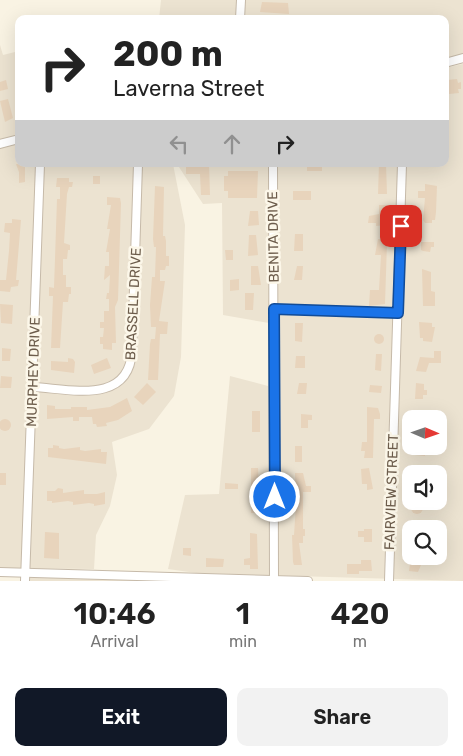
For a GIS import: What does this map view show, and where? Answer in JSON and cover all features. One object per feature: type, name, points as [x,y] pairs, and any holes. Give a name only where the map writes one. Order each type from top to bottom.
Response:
[{"type":"street","points":[[240,15],[241,0]]},
{"type":"street","points":[[449,61],[463,58]]},
{"type":"street","points":[[0,144],[15,140]]},
{"type":"street","name":"MURPHEY DRIVE","points":[[25,581],[40,167]]},
{"type":"street","name":"BRASSELL DRIVE","points":[[33,387],[101,390],[117,384],[129,369],[132,351],[138,167]]},
{"type":"street","name":"BENITA DRIVE","points":[[273,167],[274,580]]},
{"type":"street","name":"FAIRVIEW STREET","points":[[388,581],[402,167]]},
{"type":"street","points":[[274,309],[398,313]]},
{"type":"street","points":[[0,572],[308,581]]},
{"type":"shaded area","points":[[161,0],[463,0],[463,55],[449,59],[449,15],[159,15]]},
{"type":"shaded area","points":[[0,45],[3,55],[15,52],[15,137],[0,140]]},
{"type":"shaded area","points":[[463,64],[463,581],[196,573],[168,569],[185,495],[219,494],[230,376],[268,386],[269,323],[223,315],[222,203],[203,204],[179,167],[449,167],[449,67]]},
{"type":"shaded area","points":[[15,144],[15,167],[174,167],[185,225],[181,357],[174,396],[149,429],[112,442],[117,475],[110,506],[96,535],[94,569],[0,568],[0,148]]},
{"type":"shaded area","points":[[28,575],[266,581],[28,581]]},
{"type":"building","points":[[262,2],[288,3],[289,14],[260,12]]},
{"type":"building","points":[[457,79],[458,83],[461,82],[461,89],[458,89],[459,93],[449,94],[449,80]]},
{"type":"building","points":[[6,80],[8,89],[0,91],[0,82]]},
{"type":"building","points":[[8,99],[13,118],[5,122],[0,101]]},
{"type":"building","points":[[17,167],[25,167],[25,182],[19,183]]},
{"type":"building","points":[[186,167],[209,167],[210,195],[201,195],[200,174],[186,174]]},
{"type":"building","points":[[307,167],[322,167],[322,171],[307,171]]},
{"type":"building","points":[[379,167],[386,167],[387,194],[378,194]]},
{"type":"building","points":[[228,171],[258,171],[257,198],[228,198],[228,191],[224,191],[224,176],[228,176]]},
{"type":"building","points":[[93,176],[100,176],[100,184],[93,184]]},
{"type":"building","points":[[57,178],[69,178],[69,182],[73,182],[67,194],[64,243],[70,245],[70,250],[68,250],[67,259],[63,259],[63,275],[66,275],[66,287],[71,287],[71,294],[69,294],[68,302],[63,302],[60,348],[51,348],[53,296],[49,296],[49,287],[54,288],[57,199],[60,199],[60,187],[56,187]]},
{"type":"building","points":[[425,184],[437,186],[435,220],[432,220],[432,223],[425,223],[423,220],[425,198],[418,198],[418,191],[425,191]]},
{"type":"building","points":[[155,186],[164,187],[163,236],[165,236],[166,241],[166,256],[169,256],[169,266],[166,266],[165,270],[160,270],[160,281],[165,281],[159,321],[168,322],[167,334],[160,334],[158,380],[148,380],[150,344],[151,339],[155,339],[156,327],[151,327],[150,305],[152,277],[155,277],[156,247],[154,247],[153,239]]},
{"type":"building","points":[[293,191],[311,191],[311,200],[293,200]]},
{"type":"building","points":[[107,197],[120,198],[121,203],[118,300],[115,307],[116,343],[112,343],[112,350],[103,349],[103,344],[100,344],[100,337],[103,337],[104,328],[100,328],[100,322],[104,322],[104,311],[109,311],[109,299],[106,299],[107,293],[109,293],[110,275],[104,280],[105,266],[109,266],[109,252],[106,252],[110,229],[107,229],[111,205],[107,205]]},
{"type":"building","points":[[379,205],[386,205],[388,225],[376,226],[376,223],[368,223],[369,216],[379,214]]},
{"type":"building","points":[[250,211],[258,211],[259,225],[248,226]]},
{"type":"building","points":[[12,219],[21,220],[16,280],[19,280],[18,286],[11,287],[10,292],[0,291],[0,280],[6,280],[9,251],[10,233],[4,232],[5,223],[12,223]]},
{"type":"building","points":[[295,234],[303,234],[303,251],[294,251]]},
{"type":"building","points":[[249,235],[256,235],[258,255],[248,256]]},
{"type":"building","points":[[378,239],[385,239],[385,243],[387,243],[385,304],[369,306],[370,290],[379,290],[381,255],[375,255]]},
{"type":"building","points":[[421,242],[434,242],[434,247],[431,247],[430,252],[423,251],[421,250]]},
{"type":"building","points":[[225,250],[233,250],[233,260],[226,260]]},
{"type":"building","points":[[251,266],[258,266],[261,285],[251,285]]},
{"type":"building","points":[[297,266],[303,266],[302,280],[294,280]]},
{"type":"building","points":[[422,269],[431,272],[431,291],[435,292],[435,306],[423,306]]},
{"type":"building","points":[[239,279],[239,290],[230,291],[230,280]]},
{"type":"building","points":[[245,293],[254,293],[253,310],[245,310]]},
{"type":"building","points":[[0,304],[13,305],[12,324],[1,323]]},
{"type":"building","points":[[419,322],[432,323],[432,327],[435,327],[432,342],[423,341],[423,338],[420,338]]},
{"type":"building","points":[[295,323],[303,323],[302,342],[295,341]]},
{"type":"building","points":[[377,334],[381,334],[384,339],[383,343],[377,344],[374,341],[374,337]]},
{"type":"building","points":[[2,348],[11,349],[10,361],[2,361]]},
{"type":"building","points":[[434,351],[441,351],[441,363],[429,363],[426,372],[416,371],[420,357],[434,358]]},
{"type":"building","points":[[376,354],[382,354],[381,371],[375,370]]},
{"type":"building","points":[[296,356],[305,356],[305,368],[295,368]]},
{"type":"building","points":[[68,358],[73,359],[75,362],[74,373],[51,370],[51,361],[68,362]]},
{"type":"building","points":[[107,358],[111,368],[94,374],[91,365]]},
{"type":"building","points":[[1,376],[12,377],[11,388],[0,388]]},
{"type":"building","points":[[147,383],[156,392],[143,405],[134,397]]},
{"type":"building","points":[[299,383],[307,383],[306,394],[297,394]]},
{"type":"building","points":[[416,383],[424,384],[424,390],[427,390],[427,395],[423,395],[423,399],[415,399]]},
{"type":"building","points":[[370,385],[382,386],[381,393],[369,392]]},
{"type":"building","points":[[127,398],[132,411],[118,420],[106,423],[107,426],[97,427],[96,424],[93,424],[92,417],[79,417],[79,421],[73,421],[73,417],[47,419],[47,405],[55,406],[55,409],[87,407],[87,410],[110,407]]},
{"type":"building","points":[[367,407],[378,408],[380,414],[380,419],[374,419],[373,458],[364,458],[365,451],[361,451],[362,442],[367,442]]},
{"type":"building","points":[[252,411],[260,411],[260,432],[252,432]]},
{"type":"building","points":[[301,414],[312,415],[312,420],[308,420],[308,428],[301,428]]},
{"type":"building","points":[[5,419],[11,425],[5,431],[-1,425]]},
{"type":"building","points":[[53,445],[64,449],[80,447],[80,450],[85,451],[101,449],[101,452],[107,452],[106,464],[48,457],[48,448],[53,448]]},
{"type":"building","points":[[295,446],[302,446],[302,462],[295,462]]},
{"type":"building","points":[[251,468],[258,468],[259,486],[251,486]]},
{"type":"building","points":[[369,468],[373,489],[367,490],[367,484],[362,484],[361,469]]},
{"type":"building","points":[[0,473],[6,473],[6,485],[0,485]]},
{"type":"building","points":[[295,473],[303,473],[306,486],[311,486],[311,492],[303,492],[303,529],[305,529],[305,536],[303,536],[303,543],[299,543],[302,565],[294,565],[293,562],[292,535],[294,535],[296,505]]},
{"type":"building","points":[[225,483],[238,484],[238,489],[225,489]]},
{"type":"building","points":[[58,488],[63,489],[63,493],[84,490],[84,494],[105,492],[105,504],[94,506],[94,504],[89,503],[73,505],[73,502],[68,501],[52,503],[52,501],[47,501],[47,491],[55,491]]},
{"type":"building","points":[[252,497],[257,497],[257,501],[259,501],[259,513],[251,513]]},
{"type":"building","points":[[411,510],[423,510],[419,514]]},
{"type":"building","points":[[364,529],[372,529],[372,542],[364,542],[364,537],[358,537],[358,531],[364,531]]},
{"type":"building","points":[[45,532],[59,533],[59,559],[44,558]]},
{"type":"building","points":[[250,533],[257,534],[258,569],[250,569],[250,565],[244,565],[244,559],[250,558]]},
{"type":"building","points":[[183,548],[191,548],[191,556],[183,555]]},
{"type":"building","points":[[206,558],[224,559],[223,567],[206,567]]},
{"type":"building","points":[[361,560],[371,560],[372,571],[359,571],[359,574],[347,574],[347,564],[361,564]]},
{"type":"building","points":[[410,565],[421,565],[418,572],[409,571]]},
{"type":"route","points":[[275,497],[274,309],[398,313],[401,226]]}]
